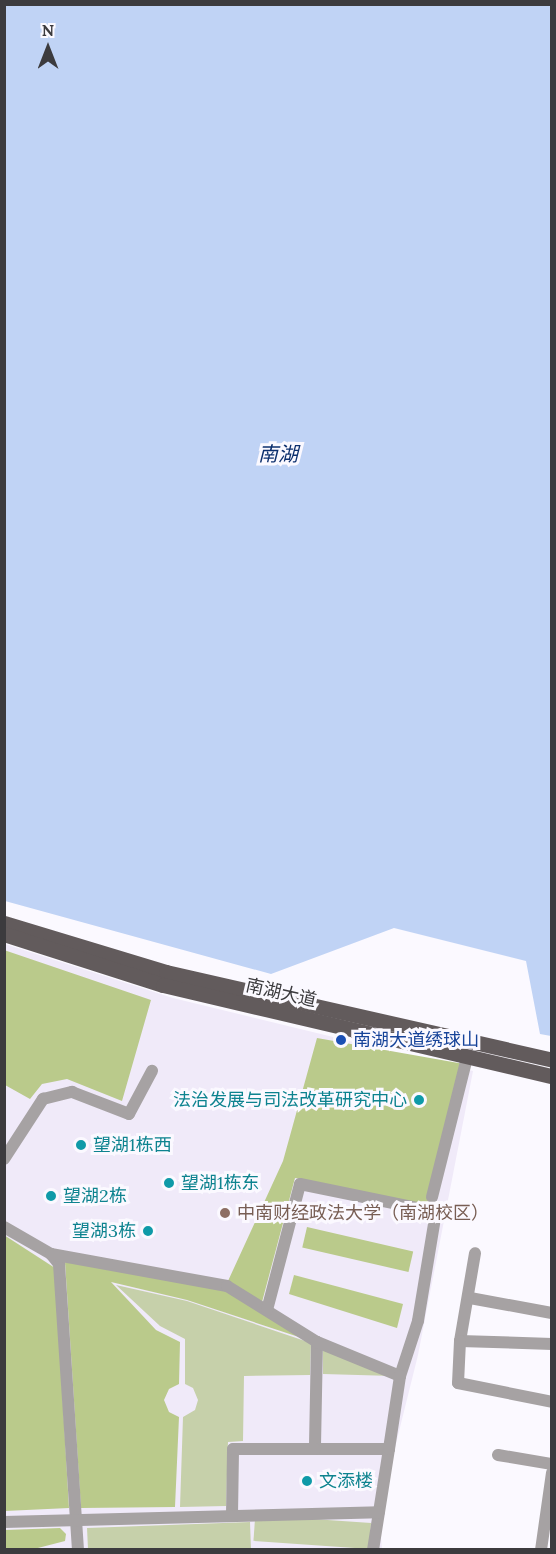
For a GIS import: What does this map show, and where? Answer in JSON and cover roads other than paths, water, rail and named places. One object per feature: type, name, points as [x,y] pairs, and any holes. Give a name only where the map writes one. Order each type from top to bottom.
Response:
[{"type":"main road","name":"南湖大道","points":[[4,923],[166,972],[552,1060]]},
{"type":"main road","name":"南湖大道","points":[[4,934],[163,985],[467,1058],[552,1076]]},
{"type":"street","points":[[432,1197],[467,1058]]},
{"type":"street","points":[[4,1159],[43,1098],[72,1092],[129,1114],[152,1071]]},
{"type":"street","points":[[267,1310],[300,1184],[436,1212],[418,1322],[400,1376],[373,1550]]},
{"type":"street","points":[[4,1227],[51,1254],[227,1286],[317,1342],[400,1376]]},
{"type":"street","points":[[475,1252],[470,1298],[460,1341],[458,1383],[552,1402]]},
{"type":"street","points":[[51,1254],[59,1264],[60,1274],[78,1550]]},
{"type":"street","points":[[470,1298],[552,1313]]},
{"type":"street","points":[[460,1341],[552,1344]]},
{"type":"street","points":[[315,1449],[317,1342]]},
{"type":"street","points":[[232,1515],[233,1449],[389,1449]]},
{"type":"street","points":[[498,1455],[552,1464]]},
{"type":"street","points":[[541,1550],[548,1521],[552,1473]]},
{"type":"street","points":[[4,1522],[380,1512]]},
{"type":"water","name":"南湖","points":[[4,5],[551,5],[551,1036],[540,1034],[526,961],[394,928],[271,974],[5,901]]},
{"type":"place","name":"南湖大道绣球山","points":[[341,1040]]},
{"type":"place","name":"法治发展与司法改革研究中心","points":[[419,1100]]},
{"type":"place","name":"望湖1栋西","points":[[81,1145]]},
{"type":"place","name":"望湖1栋东","points":[[169,1183]]},
{"type":"place","name":"望湖2栋","points":[[51,1196]]},
{"type":"place","name":"中南财经政法大学（南湖校区）","points":[[225,1213]]},
{"type":"place","name":"望湖3栋","points":[[148,1231]]},
{"type":"place","name":"文添楼","points":[[307,1481]]}]
